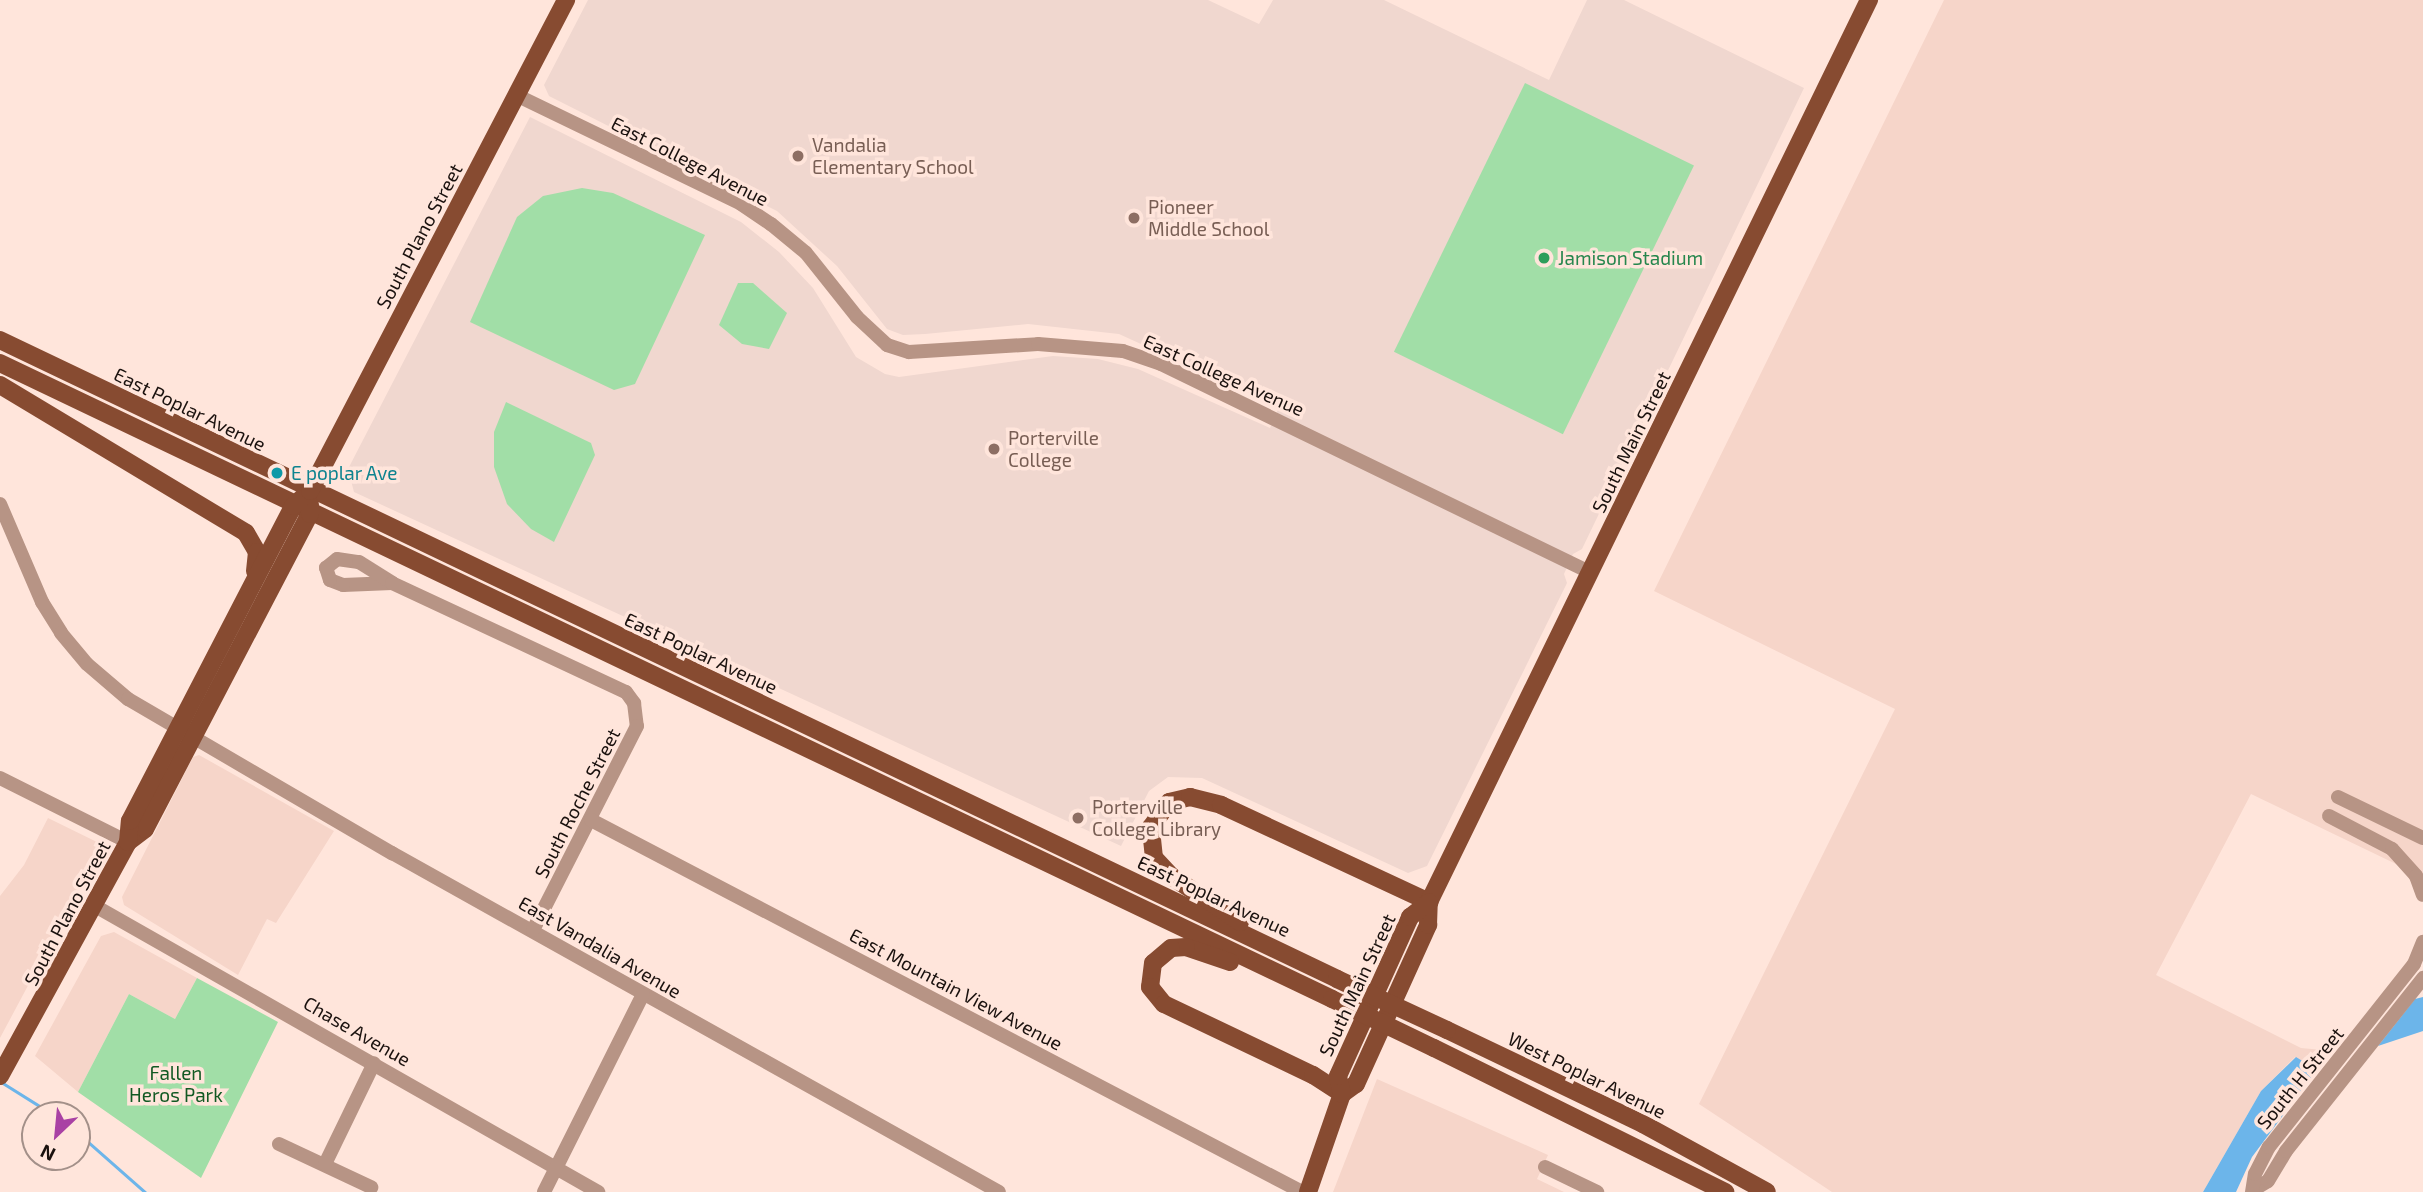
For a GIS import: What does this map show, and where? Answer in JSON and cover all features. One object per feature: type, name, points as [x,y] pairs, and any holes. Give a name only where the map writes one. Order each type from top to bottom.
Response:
[{"type":"main road","name":"South Plano Street","points":[[4,1069],[96,906],[128,842],[145,829],[184,733],[248,592],[293,506],[310,491],[566,0]]},
{"type":"main road","name":"South Main Street","points":[[1308,1192],[1342,1094],[1356,1084],[1428,925],[1430,902],[1869,0]]},
{"type":"main road","name":"East Poplar Avenue","points":[[0,340],[310,491],[1385,1002]]},
{"type":"main road","points":[[0,363],[293,506],[1374,1019],[1725,1192]]},
{"type":"main road","points":[[0,385],[246,533],[257,552],[248,592]]},
{"type":"main road","name":"South Plano Street","points":[[184,733],[310,514],[310,491]]},
{"type":"main road","points":[[1292,956],[1158,864],[1149,836],[1162,807],[1183,797],[1210,801],[1430,902]]},
{"type":"main road","points":[[1332,999],[1186,947],[1161,954],[1149,975],[1150,987],[1164,1004],[1313,1075],[1342,1094]]},
{"type":"main road","name":"West Poplar Avenue","points":[[1385,1002],[1643,1124],[1767,1192]]},
{"type":"street","name":"East College Avenue","points":[[516,95],[761,217],[806,253],[857,317],[887,345],[909,352],[1038,344],[1123,351],[1161,364],[1591,573]]},
{"type":"street","name":"East Vandalia Avenue","points":[[0,504],[6,539],[42,602],[87,664],[128,699],[643,994],[998,1192]]},
{"type":"street","name":"South Roche Street","points":[[392,583],[626,692],[637,711],[637,726],[533,930]]},
{"type":"street","points":[[0,778],[128,842]]},
{"type":"street","points":[[2338,797],[2423,838]]},
{"type":"street","points":[[2329,816],[2370,836],[2401,857],[2423,895]]},
{"type":"street","points":[[2370,836],[2379,817]]},
{"type":"street","name":"East Mountain View Avenue","points":[[591,820],[1302,1192]]},
{"type":"street","name":"Chase Avenue","points":[[96,906],[598,1192]]},
{"type":"street","name":"South H Street","points":[[2254,1191],[2269,1181],[2286,1151],[2396,1001],[2423,942]]},
{"type":"street","name":"South H Street","points":[[2396,1001],[2423,978]]},
{"type":"street","points":[[544,1192],[643,994]]},
{"type":"street","points":[[325,1164],[374,1063]]},
{"type":"street","points":[[279,1144],[371,1187]]},
{"type":"street","points":[[1545,1167],[1597,1192]]},
{"type":"shaded area","name":"Porterville College","points":[[588,0],[1208,0],[1259,24],[1273,0],[1384,0],[1549,80],[1587,0],[1624,0],[1804,88],[1582,549],[1573,554],[1564,574],[1567,583],[1427,866],[1408,873],[1202,778],[1168,777],[1149,791],[1121,846],[354,492],[348,469],[530,117],[741,222],[779,252],[813,288],[856,357],[885,374],[899,377],[1053,356],[1098,359],[1138,369],[1270,428],[1279,407],[1119,334],[1028,324],[903,335],[887,329],[837,266],[777,211],[549,96],[544,85]]},
{"type":"shaded area","points":[[1944,0],[2423,0],[2423,877],[2251,794],[2156,975],[2301,1048],[2333,1051],[2317,1070],[2295,1057],[2261,1091],[2203,1192],[1832,1192],[1699,1104],[1895,709],[1654,591]]},
{"type":"shaded area","points":[[199,755],[334,831],[276,923],[267,919],[238,975],[124,905],[122,897],[193,757]]},
{"type":"shaded area","points":[[48,818],[103,845],[0,1038],[0,896],[24,865]]},
{"type":"shaded area","points":[[114,932],[197,978],[175,1019],[129,994],[78,1092],[35,1056],[101,936]]},
{"type":"shaded area","points":[[1377,1079],[1548,1155],[1537,1179],[1564,1192],[1333,1192]]},
{"type":"green space","name":"Jamison Stadium","points":[[1525,83],[1694,165],[1563,434],[1394,352]]},
{"type":"green space","points":[[582,188],[613,193],[705,235],[635,384],[614,390],[470,322],[517,217],[543,196]]},
{"type":"green space","points":[[738,283],[753,283],[787,313],[769,349],[742,344],[719,325]]},
{"type":"green space","points":[[506,402],[591,443],[595,455],[554,542],[531,529],[507,504],[494,467],[494,432]]},
{"type":"green space","name":"Fallen Heros Park","points":[[197,978],[278,1022],[201,1178],[78,1092],[129,994],[175,1019]]},
{"type":"water","points":[[2423,997],[2423,1031],[2378,1046],[2415,999]]},
{"type":"water","points":[[2296,1057],[2317,1070],[2252,1157],[2236,1192],[2203,1192],[2261,1091]]},
{"type":"waterway","points":[[3,1083],[32,1101]]},
{"type":"waterway","points":[[91,1144],[145,1192]]},
{"type":"place","name":"Vandalia Elementary School","points":[[798,156]]},
{"type":"place","name":"Pioneer Middle School","points":[[1134,218]]},
{"type":"place","name":"Jamison Stadium","points":[[1544,258]]},
{"type":"place","name":"Porterville College","points":[[994,449]]},
{"type":"place","name":"E poplar Ave","points":[[277,473]]},
{"type":"place","name":"Porterville College Library","points":[[1078,818]]}]
